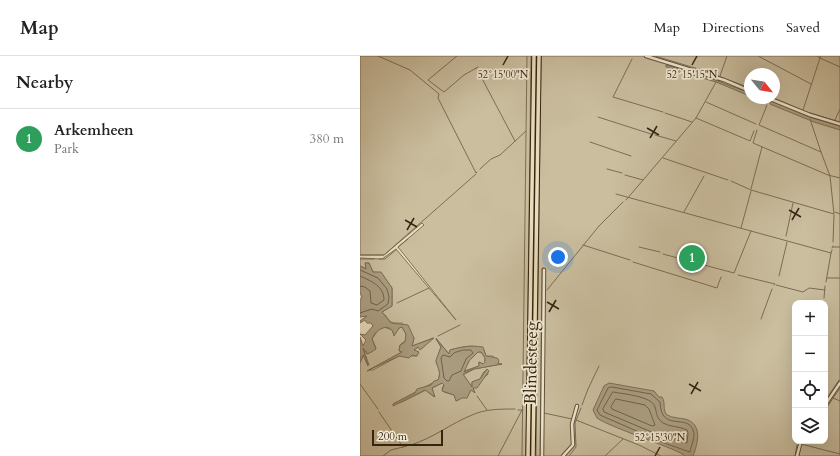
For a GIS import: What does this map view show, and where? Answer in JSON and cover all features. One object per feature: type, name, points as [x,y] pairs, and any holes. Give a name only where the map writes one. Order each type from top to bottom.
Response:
[{"type":"highway","points":[[528,456],[534,56]]},
{"type":"highway","points":[[533,456],[539,56]]},
{"type":"street","points":[[646,56],[724,80],[744,88]]},
{"type":"street","points":[[780,103],[810,115],[840,124]]},
{"type":"street","name":"Blindesteeg","points":[[542,456],[544,270]]},
{"type":"street","points":[[828,401],[840,383]]},
{"type":"street","points":[[563,456],[573,445],[572,424],[577,406]]},
{"type":"street","points":[[797,456],[800,444]]},
{"type":"shaded area","points":[[360,56],[531,56],[526,456],[360,456],[360,363],[363,355],[369,365],[363,348],[367,354],[376,348],[372,339],[378,330],[384,327],[392,330],[394,335],[399,328],[402,327],[406,334],[406,340],[400,345],[399,350],[402,352],[369,370],[373,370],[399,356],[417,356],[414,350],[418,347],[421,349],[433,338],[412,346],[414,338],[402,323],[391,322],[382,312],[392,306],[392,288],[382,274],[373,272],[369,263],[365,263],[367,269],[360,266],[360,258],[382,259],[396,249],[456,320],[398,247],[424,225],[422,223],[384,255],[360,255]],"holes":[[[436,338],[449,354],[450,350],[472,346],[484,350],[486,356],[493,356],[498,364],[502,364],[474,369],[463,375],[472,387],[472,382],[480,379],[487,369],[488,374],[473,388],[475,393],[471,389],[467,396],[457,401],[454,395],[444,392],[442,389],[444,384],[442,383],[432,388],[434,397],[426,390],[402,402],[393,404],[438,380],[439,371],[436,362],[441,347]]]},
{"type":"shaded area","points":[[541,56],[840,56],[840,456],[543,456],[545,268],[542,268],[540,456],[536,456]]},
{"type":"shaded area","points":[[478,352],[481,352],[485,358],[485,362],[483,364],[479,362],[479,366],[464,371],[469,361]]},
{"type":"water","points":[[666,65],[707,77],[744,91],[744,94],[716,82],[666,67]]},
{"type":"water","points":[[770,104],[778,104],[809,117],[840,126],[840,130],[814,122]]},
{"type":"water","points":[[365,263],[369,263],[373,272],[381,272],[392,288],[392,306],[382,312],[391,323],[408,325],[414,338],[412,346],[434,338],[420,350],[418,347],[414,350],[419,352],[417,356],[412,355],[409,358],[399,356],[367,371],[402,352],[399,351],[400,345],[405,342],[406,334],[402,327],[399,328],[394,336],[393,331],[387,327],[380,329],[372,339],[376,349],[368,354],[363,348],[368,366],[363,355],[360,363],[360,337],[363,346],[366,340],[360,334],[365,335],[373,326],[365,320],[360,323],[360,321],[367,316],[360,317],[360,300],[362,297],[360,293],[360,266],[366,269]]},
{"type":"water","points":[[436,339],[449,354],[450,350],[458,348],[470,346],[483,347],[486,356],[497,358],[499,360],[498,364],[502,364],[474,369],[463,374],[472,387],[472,382],[480,379],[487,369],[489,371],[477,388],[473,388],[475,393],[471,390],[467,398],[462,398],[456,401],[454,395],[442,391],[444,385],[442,383],[432,388],[435,397],[425,390],[393,406],[393,404],[415,393],[417,389],[431,385],[434,381],[438,380],[439,372],[436,360],[441,347]],"holes":[[[478,352],[481,352],[485,358],[485,362],[483,364],[479,362],[479,366],[464,372],[469,361]]]},
{"type":"water","points":[[609,383],[654,391],[659,397],[662,397],[667,415],[691,421],[695,425],[698,434],[693,456],[685,456],[672,449],[597,418],[593,410],[604,386]]},
{"type":"waterway","points":[[378,56],[410,70],[439,94],[438,98],[476,173],[477,172]]},
{"type":"waterway","points":[[457,56],[428,80],[444,92],[464,75],[478,67]]},
{"type":"waterway","points":[[522,456],[527,56]]},
{"type":"waterway","points":[[655,56],[705,71],[744,86]]},
{"type":"waterway","points":[[720,76],[727,56]]},
{"type":"waterway","points":[[758,56],[811,84]]},
{"type":"waterway","points":[[817,56],[820,58],[821,56]]},
{"type":"waterway","points":[[803,110],[820,58],[840,67]]},
{"type":"waterway","points":[[632,59],[613,97],[663,112]]},
{"type":"waterway","points":[[477,69],[515,141]]},
{"type":"waterway","points":[[626,200],[696,118],[716,82]]},
{"type":"waterway","points":[[780,101],[807,112],[840,122]]},
{"type":"waterway","points":[[706,102],[756,124]]},
{"type":"waterway","points":[[767,105],[759,125],[821,152],[810,119]]},
{"type":"waterway","points":[[835,120],[840,109]]},
{"type":"waterway","points":[[665,113],[692,122]]},
{"type":"waterway","points":[[598,117],[651,134]]},
{"type":"waterway","points":[[696,118],[750,141],[754,131]]},
{"type":"waterway","points":[[757,130],[753,143],[828,175],[840,178]]},
{"type":"waterway","points":[[480,169],[491,159],[500,155],[526,131]]},
{"type":"waterway","points":[[655,135],[676,141]]},
{"type":"waterway","points":[[590,142],[631,156]]},
{"type":"waterway","points":[[751,189],[762,147]]},
{"type":"waterway","points":[[731,181],[751,190],[834,214],[830,176],[821,152]]},
{"type":"waterway","points":[[663,158],[728,180]]},
{"type":"waterway","points":[[607,169],[622,173]]},
{"type":"waterway","points":[[360,255],[384,255],[476,174]]},
{"type":"waterway","points":[[625,175],[643,180]]},
{"type":"waterway","points":[[684,212],[704,176]]},
{"type":"waterway","points":[[741,228],[751,191]]},
{"type":"waterway","points":[[616,194],[831,253],[832,250]]},
{"type":"waterway","points":[[547,290],[599,226],[623,202]]},
{"type":"waterway","points":[[786,236],[793,203]]},
{"type":"waterway","points":[[835,212],[840,214]]},
{"type":"waterway","points":[[833,242],[834,215]]},
{"type":"waterway","points":[[663,254],[734,273],[751,231]]},
{"type":"waterway","points":[[398,247],[408,239]]},
{"type":"waterway","points":[[779,276],[787,242]]},
{"type":"waterway","points":[[583,245],[630,260]]},
{"type":"waterway","points":[[639,247],[660,252]]},
{"type":"waterway","points":[[833,247],[840,247]]},
{"type":"waterway","points":[[379,259],[385,259],[397,249]]},
{"type":"waterway","points":[[826,282],[831,253]]},
{"type":"waterway","points":[[360,259],[374,259]]},
{"type":"waterway","points":[[633,262],[717,288],[721,277]]},
{"type":"waterway","points":[[738,275],[775,284],[774,285]]},
{"type":"waterway","points":[[827,278],[840,278]]},
{"type":"waterway","points":[[776,285],[803,292],[809,288],[825,290]]},
{"type":"waterway","points":[[824,298],[825,286]]},
{"type":"waterway","points":[[397,303],[429,288]]},
{"type":"waterway","points":[[761,319],[772,289]]},
{"type":"waterway","points":[[438,336],[460,325]]},
{"type":"waterway","points":[[582,405],[599,366]]},
{"type":"waterway","points":[[828,396],[839,380]]},
{"type":"waterway","points":[[360,384],[378,409]]},
{"type":"waterway","points":[[826,408],[840,388]]},
{"type":"waterway","points":[[477,396],[487,410]]},
{"type":"waterway","points":[[833,398],[840,401]]},
{"type":"waterway","points":[[569,456],[576,447],[575,423],[581,408]]},
{"type":"waterway","points":[[411,445],[477,413],[493,410],[515,409]]},
{"type":"waterway","points":[[518,410],[523,410]]},
{"type":"waterway","points":[[498,456],[522,410]]},
{"type":"waterway","points":[[379,412],[403,447]]},
{"type":"waterway","points":[[544,413],[572,419]]},
{"type":"waterway","points":[[576,420],[639,445],[661,456]]},
{"type":"waterway","points":[[605,456],[623,439]]},
{"type":"waterway","points":[[801,444],[840,454]]},
{"type":"waterway","points":[[795,456],[797,445]]},
{"type":"waterway","points":[[383,456],[391,450],[407,446]]},
{"type":"waterway","points":[[799,456],[800,449]]},
{"type":"place","name":"Arkemheen","points":[[692,258]]}]
